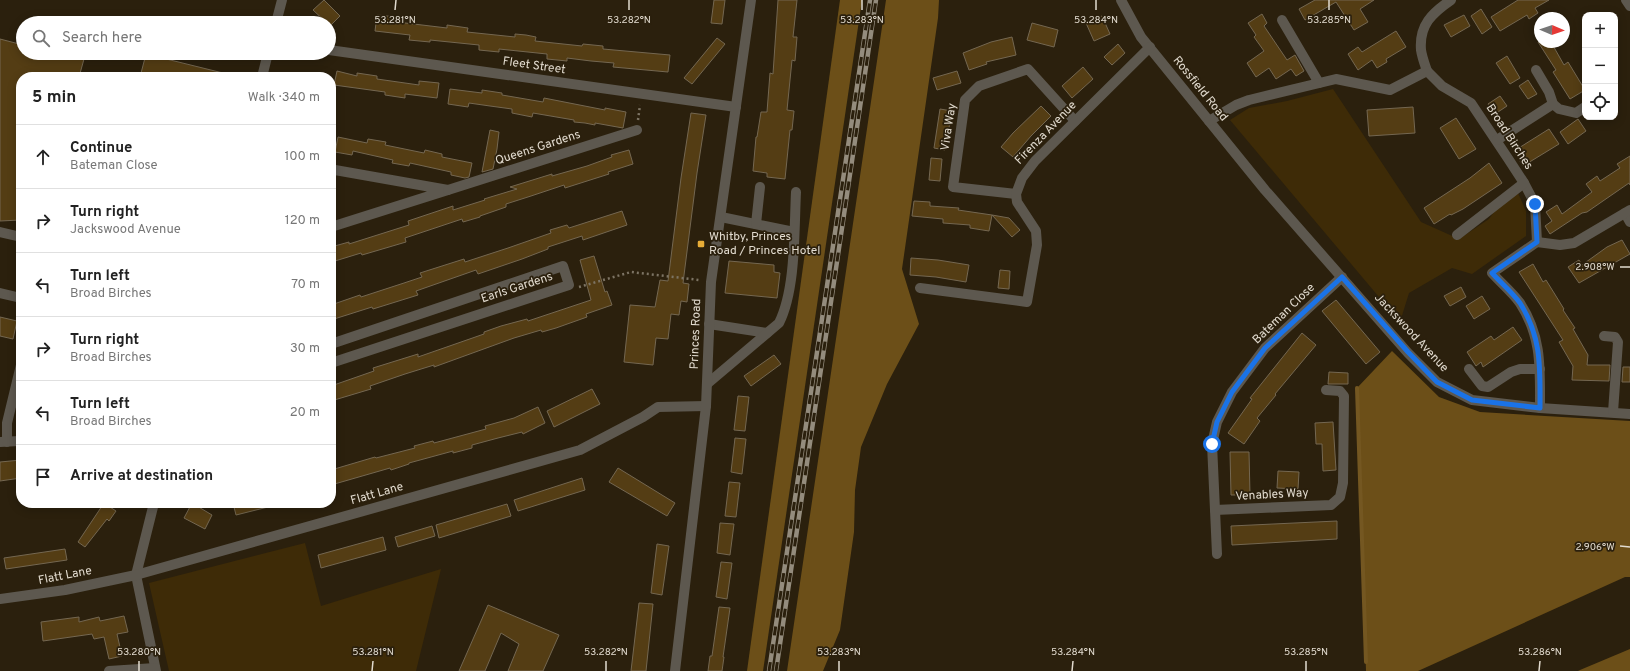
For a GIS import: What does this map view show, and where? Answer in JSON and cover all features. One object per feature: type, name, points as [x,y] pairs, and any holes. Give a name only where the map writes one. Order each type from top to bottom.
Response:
[{"type":"street","points":[[278,16],[282,0]]},
{"type":"street","name":"Princes Road","points":[[675,671],[706,406],[711,282],[751,0]]},
{"type":"street","name":"Rossfield Road","points":[[1121,0],[1141,37],[1266,190]]},
{"type":"street","points":[[1209,121],[1236,105],[1249,100],[1336,79],[1390,90],[1427,71],[1421,50],[1424,26],[1436,10],[1451,0]]},
{"type":"street","points":[[1626,0],[1630,6]]},
{"type":"street","points":[[1282,20],[1319,83]]},
{"type":"street","name":"Firenza Avenue","points":[[1016,194],[1022,178],[1035,161],[1150,48]]},
{"type":"street","name":"Fleet Street","points":[[336,51],[736,108]]},
{"type":"street","points":[[263,72],[266,60]]},
{"type":"street","name":"Viva Way","points":[[1016,194],[953,187],[965,100],[980,86],[1028,69],[1075,121]]},
{"type":"street","points":[[1536,70],[1549,92],[1553,104],[1559,109],[1576,113],[1582,108]]},
{"type":"street","name":"Broad Birches","points":[[1427,71],[1442,86],[1471,103],[1497,140],[1524,183],[1535,204],[1537,242]]},
{"type":"street","points":[[1497,140],[1553,104]]},
{"type":"street","name":"Queens Gardens","points":[[336,225],[637,130]]},
{"type":"street","name":"Queens Gardens","points":[[336,170],[448,190]]},
{"type":"street","points":[[1457,235],[1524,183]]},
{"type":"street","points":[[756,224],[760,187]]},
{"type":"street","name":"Jackswood Avenue","points":[[1266,190],[1408,352],[1437,382],[1472,400],[1540,408],[1630,414]]},
{"type":"street","points":[[707,384],[779,323],[785,311],[791,273],[796,192]]},
{"type":"street","points":[[920,288],[1027,302],[1037,245],[1036,231],[1017,202],[1016,194]]},
{"type":"street","points":[[1540,408],[1539,350],[1532,325],[1519,302],[1492,273],[1537,242],[1560,245],[1574,243],[1628,215]]},
{"type":"street","points":[[721,217],[794,232]]},
{"type":"street","points":[[0,232],[16,236]]},
{"type":"street","name":"Earls Gardens","points":[[336,342],[563,266],[569,285],[336,361]]},
{"type":"street","name":"Bateman Close","points":[[1217,554],[1212,444],[1217,422],[1232,392],[1265,348],[1342,277]]},
{"type":"street","points":[[0,293],[16,297]]},
{"type":"street","points":[[430,311],[435,328]]},
{"type":"street","points":[[709,324],[767,332]]},
{"type":"street","points":[[1604,336],[1615,337],[1618,342],[1613,412]]},
{"type":"street","points":[[1469,369],[1482,386],[1488,386],[1511,372],[1540,369]]},
{"type":"street","points":[[16,386],[3,442],[16,441]]},
{"type":"street","name":"Venables Way","points":[[1215,510],[1331,505],[1340,497],[1343,483],[1344,396],[1340,391],[1326,390]]},
{"type":"street","name":"Flatt Lane","points":[[0,599],[65,590],[136,575],[580,450],[643,417],[658,407],[706,406]]},
{"type":"street","points":[[110,671],[155,670],[136,575],[153,508]]},
{"type":"path","points":[[637,130],[642,94]]},
{"type":"path","points":[[569,285],[579,287],[631,272],[711,282]]},
{"type":"shaded area","points":[[840,0],[862,0],[763,671],[747,671]]},
{"type":"shaded area","points":[[886,0],[939,0],[938,18],[902,269],[919,324],[887,384],[861,447],[855,490],[854,532],[840,630],[823,671],[787,671]]},
{"type":"shaded area","points":[[1333,89],[1421,222],[1459,239],[1489,219],[1499,205],[1518,193],[1526,211],[1526,236],[1472,274],[1452,268],[1409,293],[1400,322],[1230,120],[1249,108],[1287,101]]},
{"type":"shaded area","points":[[1392,351],[1439,397],[1480,412],[1630,421],[1630,577],[1625,577],[1418,671],[1366,671],[1357,388]]},
{"type":"shaded area","points":[[305,543],[321,606],[441,569],[416,671],[169,671],[149,583]]},
{"type":"shaded area","points":[[1630,649],[1630,671],[1578,671],[1580,670]]},
{"type":"building","points":[[324,0],[340,16],[336,20],[336,16],[319,16],[313,10]]},
{"type":"building","points":[[714,0],[725,0],[722,24],[711,23]]},
{"type":"building","points":[[778,0],[797,0],[793,37],[797,37],[795,61],[792,60],[787,110],[794,111],[792,130],[790,130],[785,179],[767,177],[767,173],[753,171],[756,137],[761,112],[767,112],[770,73],[773,74]]},
{"type":"building","points":[[1315,0],[1374,0],[1360,9],[1368,22],[1354,30],[1336,2],[1305,20],[1299,9]]},
{"type":"building","points":[[1518,0],[1549,0],[1535,8],[1537,12],[1534,12],[1534,16],[1529,19],[1527,15],[1500,31],[1491,17]]},
{"type":"building","points":[[1481,9],[1492,27],[1482,34],[1471,16]]},
{"type":"building","points":[[1262,14],[1267,23],[1264,26],[1287,60],[1295,55],[1304,71],[1296,76],[1291,69],[1276,79],[1269,68],[1256,77],[1247,63],[1264,51],[1254,37],[1256,35],[1248,23]]},
{"type":"building","points":[[377,15],[397,17],[397,22],[447,28],[447,25],[468,28],[467,32],[515,37],[515,34],[526,35],[536,37],[535,41],[582,46],[583,44],[603,46],[603,49],[670,55],[668,72],[613,67],[614,63],[567,58],[567,61],[547,59],[547,54],[499,49],[499,52],[479,50],[479,45],[430,40],[430,42],[409,40],[410,35],[375,31]]},
{"type":"building","points":[[1464,15],[1470,26],[1451,37],[1444,25]]},
{"type":"building","points":[[1102,16],[1110,34],[1094,41],[1086,23]]},
{"type":"building","points":[[1032,23],[1058,30],[1054,47],[1027,40]]},
{"type":"building","points":[[1396,31],[1406,47],[1386,59],[1387,62],[1377,68],[1372,60],[1358,70],[1348,54],[1358,47],[1362,52]]},
{"type":"building","points":[[1012,37],[1016,55],[986,62],[987,64],[969,70],[963,53],[991,42]]},
{"type":"building","points":[[717,38],[725,44],[692,84],[684,78]]},
{"type":"building","points":[[0,39],[16,43],[16,60],[84,60],[80,72],[16,72],[16,220],[0,221]]},
{"type":"building","points":[[1118,44],[1125,53],[1112,65],[1104,57]]},
{"type":"building","points":[[1542,48],[1554,48],[1564,65],[1568,62],[1582,85],[1582,92],[1570,99],[1553,72],[1556,70]]},
{"type":"building","points":[[1507,56],[1520,78],[1510,84],[1496,63]]},
{"type":"building","points":[[144,60],[170,60],[219,72],[141,72]]},
{"type":"building","points":[[1083,67],[1093,79],[1072,98],[1062,86]]},
{"type":"building","points":[[337,71],[357,76],[357,73],[377,76],[377,79],[419,85],[419,81],[439,83],[437,98],[405,94],[405,98],[385,95],[385,92],[336,85]]},
{"type":"building","points":[[957,71],[961,83],[937,90],[933,78]]},
{"type":"building","points":[[1528,80],[1537,94],[1528,99],[1519,86]]},
{"type":"building","points":[[450,89],[482,93],[482,90],[543,102],[544,98],[605,110],[605,108],[626,112],[623,128],[595,123],[595,125],[574,122],[574,120],[533,113],[532,117],[512,113],[512,109],[469,103],[468,107],[448,104]]},
{"type":"building","points":[[1500,96],[1507,106],[1495,114],[1488,104]]},
{"type":"building","points":[[1041,106],[1051,116],[1013,157],[1001,147]]},
{"type":"building","points":[[1413,107],[1415,133],[1369,136],[1367,110]]},
{"type":"building","points":[[940,109],[952,111],[945,150],[934,148]]},
{"type":"building","points":[[691,113],[706,115],[683,283],[689,284],[687,302],[681,301],[679,315],[671,314],[668,339],[656,338],[653,365],[624,362],[630,305],[655,307],[660,280],[668,281]]},
{"type":"building","points":[[1456,118],[1476,149],[1459,159],[1440,128]]},
{"type":"building","points":[[1578,119],[1586,131],[1568,144],[1560,132]]},
{"type":"building","points":[[1549,129],[1559,144],[1523,166],[1514,151]]},
{"type":"building","points":[[490,130],[499,132],[497,149],[493,169],[482,172]]},
{"type":"building","points":[[338,137],[367,143],[368,139],[386,142],[385,145],[424,153],[425,150],[442,154],[442,157],[472,163],[469,177],[465,178],[451,175],[451,172],[410,163],[409,166],[392,163],[393,160],[353,151],[352,155],[336,152]]},
{"type":"building","points":[[629,150],[633,164],[608,172],[609,174],[565,188],[564,185],[506,204],[506,207],[480,217],[463,222],[462,219],[405,238],[406,242],[362,255],[361,253],[336,261],[336,246],[349,242],[349,244],[409,225],[408,221],[453,206],[453,210],[485,200],[484,199],[517,189],[510,187],[552,174],[552,176],[587,166],[612,157],[611,155]]},
{"type":"building","points":[[1630,156],[1630,185],[1629,183],[1587,212],[1582,213],[1550,234],[1545,226],[1552,221],[1546,212],[1557,205],[1562,214],[1592,192],[1586,184],[1597,176],[1600,181],[1620,168],[1617,164]]},
{"type":"building","points":[[931,158],[942,159],[940,181],[929,180]]},
{"type":"building","points":[[1489,163],[1502,183],[1463,209],[1451,215],[1450,214],[1434,224],[1424,208],[1470,178]]},
{"type":"building","points":[[914,201],[930,202],[930,206],[959,208],[958,210],[992,215],[989,231],[970,228],[970,225],[943,223],[943,219],[912,216]]},
{"type":"building","points":[[622,211],[627,225],[583,240],[582,236],[548,247],[548,249],[478,274],[476,270],[416,291],[418,295],[336,318],[336,303],[360,295],[361,297],[422,277],[420,273],[464,259],[465,262],[508,248],[551,233],[550,230],[567,225],[569,228]]},
{"type":"building","points":[[992,215],[1009,218],[1020,230],[1012,237]]},
{"type":"building","points":[[1622,240],[1630,254],[1579,283],[1568,267],[1579,260],[1582,265],[1607,247]]},
{"type":"building","points":[[594,256],[605,292],[607,291],[612,305],[586,314],[587,317],[556,328],[542,332],[541,330],[514,338],[434,367],[434,365],[370,386],[371,389],[336,400],[336,384],[374,371],[373,368],[418,354],[418,357],[484,334],[484,332],[501,326],[527,319],[528,321],[591,300],[580,260]]},
{"type":"building","points":[[911,258],[938,260],[969,265],[966,282],[936,277],[910,275]]},
{"type":"building","points":[[729,261],[774,265],[774,272],[780,273],[777,298],[725,293]]},
{"type":"building","points":[[1533,264],[1543,282],[1546,280],[1575,328],[1573,329],[1588,355],[1587,365],[1610,365],[1609,381],[1572,380],[1573,366],[1559,342],[1563,340],[1519,272]]},
{"type":"building","points":[[1000,270],[1010,271],[1009,289],[998,288]]},
{"type":"building","points":[[1461,287],[1466,297],[1450,306],[1444,296]]},
{"type":"building","points":[[1482,296],[1490,309],[1474,319],[1466,306]]},
{"type":"building","points":[[1336,300],[1380,352],[1366,364],[1322,311]]},
{"type":"building","points":[[0,317],[16,321],[13,339],[0,336]]},
{"type":"building","points":[[1513,327],[1522,340],[1483,367],[1481,362],[1476,366],[1467,352],[1491,336],[1494,340]]},
{"type":"building","points":[[1302,333],[1316,345],[1257,418],[1260,421],[1244,444],[1228,433],[1252,399],[1250,398]]},
{"type":"building","points":[[774,355],[781,364],[751,386],[744,376]]},
{"type":"building","points":[[1623,367],[1630,367],[1630,382],[1622,382]]},
{"type":"building","points":[[1329,372],[1348,373],[1348,384],[1328,384]]},
{"type":"building","points":[[592,389],[600,404],[554,427],[547,411]]},
{"type":"building","points":[[738,396],[749,397],[745,431],[734,430]]},
{"type":"building","points":[[538,407],[545,423],[523,434],[522,432],[498,438],[472,445],[472,448],[453,453],[453,451],[409,463],[391,470],[390,468],[336,484],[336,469],[375,457],[415,448],[414,446],[433,441],[434,443],[486,429],[485,426],[514,418]]},
{"type":"building","points":[[1333,422],[1336,470],[1323,471],[1322,444],[1316,444],[1315,423]]},
{"type":"building","points":[[735,438],[746,439],[742,474],[731,472]]},
{"type":"building","points":[[1230,452],[1249,452],[1250,495],[1231,495]]},
{"type":"building","points":[[16,460],[16,479],[0,481],[0,462]]},
{"type":"building","points":[[618,468],[675,503],[667,516],[609,482]]},
{"type":"building","points":[[1278,471],[1299,472],[1298,489],[1277,488]]},
{"type":"building","points":[[582,478],[585,490],[518,511],[514,500]]},
{"type":"building","points":[[729,482],[740,483],[736,517],[725,516]]},
{"type":"building","points":[[507,504],[511,516],[439,538],[436,525]]},
{"type":"building","points":[[101,508],[112,508],[116,511],[109,521],[107,519],[85,547],[78,542]]},
{"type":"building","points":[[189,508],[200,508],[212,515],[205,529],[184,518]]},
{"type":"building","points":[[234,508],[264,508],[236,515]]},
{"type":"building","points":[[1337,521],[1337,539],[1232,545],[1231,526]]},
{"type":"building","points":[[720,523],[734,524],[730,555],[717,553]]},
{"type":"building","points":[[432,526],[435,536],[398,547],[395,537]]},
{"type":"building","points":[[383,537],[386,550],[321,568],[318,555]]},
{"type":"building","points":[[657,544],[669,546],[662,595],[651,593]]},
{"type":"building","points":[[65,549],[67,560],[6,569],[4,558]]},
{"type":"building","points":[[721,562],[732,563],[727,599],[716,597]]},
{"type":"building","points":[[639,603],[653,604],[646,671],[631,671]]},
{"type":"building","points":[[488,605],[559,635],[543,671],[508,671],[519,644],[501,633],[485,671],[459,671]]},
{"type":"building","points":[[719,607],[730,608],[722,671],[708,671],[710,656],[712,656]]},
{"type":"building","points":[[124,616],[128,632],[117,634],[122,656],[109,659],[104,637],[94,639],[92,634],[43,641],[41,622],[79,617],[79,622],[99,617],[100,621]]},
{"type":"waterway","points":[[1357,388],[1366,662]]},
{"type":"railway","points":[[769,671],[870,0]]},
{"type":"railway","points":[[776,671],[876,0]]},
{"type":"place","name":"Whitby, Princes Road / Princes Hotel","points":[[701,244]]},
{"type":"route","points":[[1212,444],[1217,422],[1232,392],[1265,348],[1342,277],[1408,352],[1437,382],[1472,400],[1540,408],[1539,350],[1532,325],[1519,302],[1492,273],[1537,242],[1535,204]]}]
